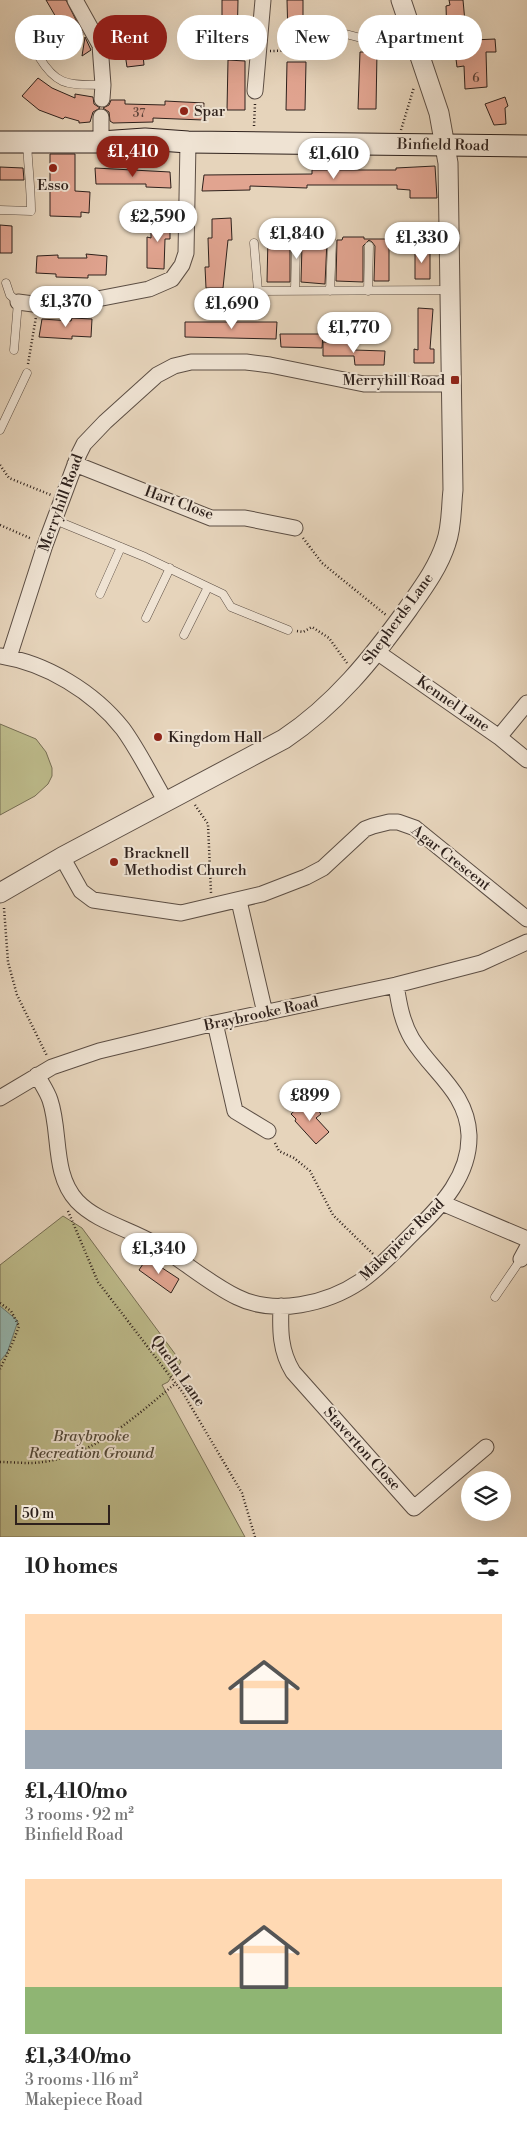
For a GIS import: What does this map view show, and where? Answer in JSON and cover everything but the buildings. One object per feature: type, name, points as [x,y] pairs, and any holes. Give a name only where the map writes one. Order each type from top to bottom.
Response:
[{"type":"main road","name":"Binfield Road","points":[[0,142],[100,142],[145,139],[188,142],[527,146]]},
{"type":"street","points":[[75,0],[100,45],[103,92]]},
{"type":"street","points":[[262,15],[263,0]]},
{"type":"street","name":"Shepherds Lane","points":[[401,0],[406,15]]},
{"type":"street","points":[[255,91],[258,60]]},
{"type":"street","name":"Shepherds Lane","points":[[1,893],[62,857],[284,739],[331,702],[357,676],[377,652],[431,575],[443,551],[449,532],[453,490],[450,213],[445,145],[439,113],[421,60]]},
{"type":"street","points":[[100,142],[101,117]]},
{"type":"street","points":[[18,302],[56,307],[149,289],[172,279],[182,265],[186,253],[188,142]]},
{"type":"street","name":"Merryhill Road","points":[[5,656],[45,544],[84,444],[140,389],[157,375],[174,366],[191,362],[246,362],[296,369],[364,384],[451,384]]},
{"type":"street","name":"Hart Close","points":[[75,464],[211,518],[245,518],[295,528]]},
{"type":"street","name":"Kennel Lane","points":[[377,652],[499,736],[527,760]]},
{"type":"street","points":[[5,656],[54,674],[98,704],[123,729],[166,802]]},
{"type":"street","points":[[499,736],[527,703]]},
{"type":"street","name":"Agar Crescent","points":[[62,857],[81,891],[93,900],[181,912],[239,901],[284,887],[318,871],[365,830],[381,823],[398,822],[415,828],[527,919]]},
{"type":"street","points":[[239,901],[265,1013]]},
{"type":"street","name":"Braybrooke Road","points":[[0,1098],[52,1067],[99,1050],[215,1023],[396,985],[481,963],[527,942]]},
{"type":"street","name":"Makepiece Road","points":[[37,1075],[50,1100],[53,1154],[66,1186],[86,1209],[155,1244],[234,1295],[254,1303],[281,1306],[308,1303],[336,1294],[360,1281],[382,1263],[442,1203],[456,1183],[466,1161],[469,1136],[468,1123],[460,1099],[428,1062],[412,1038],[403,1020],[396,985]]},
{"type":"street","points":[[215,1023],[234,1111],[268,1131]]},
{"type":"street","points":[[442,1203],[527,1239]]},
{"type":"street","name":"Staverton Close","points":[[281,1306],[280,1339],[285,1358],[293,1372],[414,1508],[486,1447]]},
{"type":"lane","points":[[40,60],[48,73],[68,84],[103,92]]},
{"type":"lane","points":[[0,210],[31,211],[28,142]]},
{"type":"lane","points":[[330,291],[332,242]]},
{"type":"lane","points":[[254,243],[258,291],[450,290]]},
{"type":"lane","points":[[295,291],[296,245]]},
{"type":"lane","points":[[368,291],[369,246]]},
{"type":"lane","points":[[6,283],[10,295],[18,302],[14,350]]},
{"type":"lane","points":[[0,430],[4,412],[27,373]]},
{"type":"lane","points":[[55,520],[170,568],[223,594],[231,607],[288,630]]},
{"type":"lane","points":[[100,594],[121,547]]},
{"type":"lane","points":[[146,618],[170,568]]},
{"type":"lane","points":[[184,635],[208,586]]},
{"type":"lane","points":[[494,1297],[524,1254]]},
{"type":"path","points":[[400,133],[408,101],[415,85],[427,78]]},
{"type":"path","points":[[254,143],[255,91]]},
{"type":"path","points":[[27,373],[34,323],[40,305]]},
{"type":"path","points":[[0,465],[9,478],[62,499]]},
{"type":"path","points":[[0,525],[45,544]]},
{"type":"path","points":[[295,528],[322,563],[397,624]]},
{"type":"path","points":[[288,630],[303,632],[312,627],[329,638],[357,676]]},
{"type":"path","points":[[186,791],[208,824],[211,907]]},
{"type":"path","points":[[1,893],[4,903],[8,962],[17,995],[52,1067]]},
{"type":"path","points":[[268,1131],[279,1151],[294,1158],[310,1171],[333,1215],[382,1263]]},
{"type":"path","name":"Quelm Lane","points":[[72,1223],[98,1282],[176,1383],[242,1493],[254,1537]]},
{"type":"path","points":[[0,1303],[11,1311],[19,1326],[0,1369]]},
{"type":"path","points":[[0,1462],[32,1463],[77,1453],[116,1431],[176,1383]]},
{"type":"green space","points":[[0,724],[36,739],[46,752],[52,768],[52,776],[48,784],[35,796],[0,815]]},
{"type":"green space","name":"Braybrooke Recreation Ground","points":[[63,1216],[82,1228],[181,1362],[168,1382],[162,1385],[245,1537],[0,1537],[0,1265]]},
{"type":"water","points":[[0,1306],[18,1321],[7,1353],[0,1361]]},
{"type":"place","name":"Spar","points":[[184,111]]},
{"type":"place","name":"Esso","points":[[53,168]]},
{"type":"place","name":"Merryhill Road","points":[[455,380]]},
{"type":"place","name":"Kingdom Hall","points":[[158,737]]},
{"type":"place","name":"Bracknell Methodist Church","points":[[114,862]]}]
